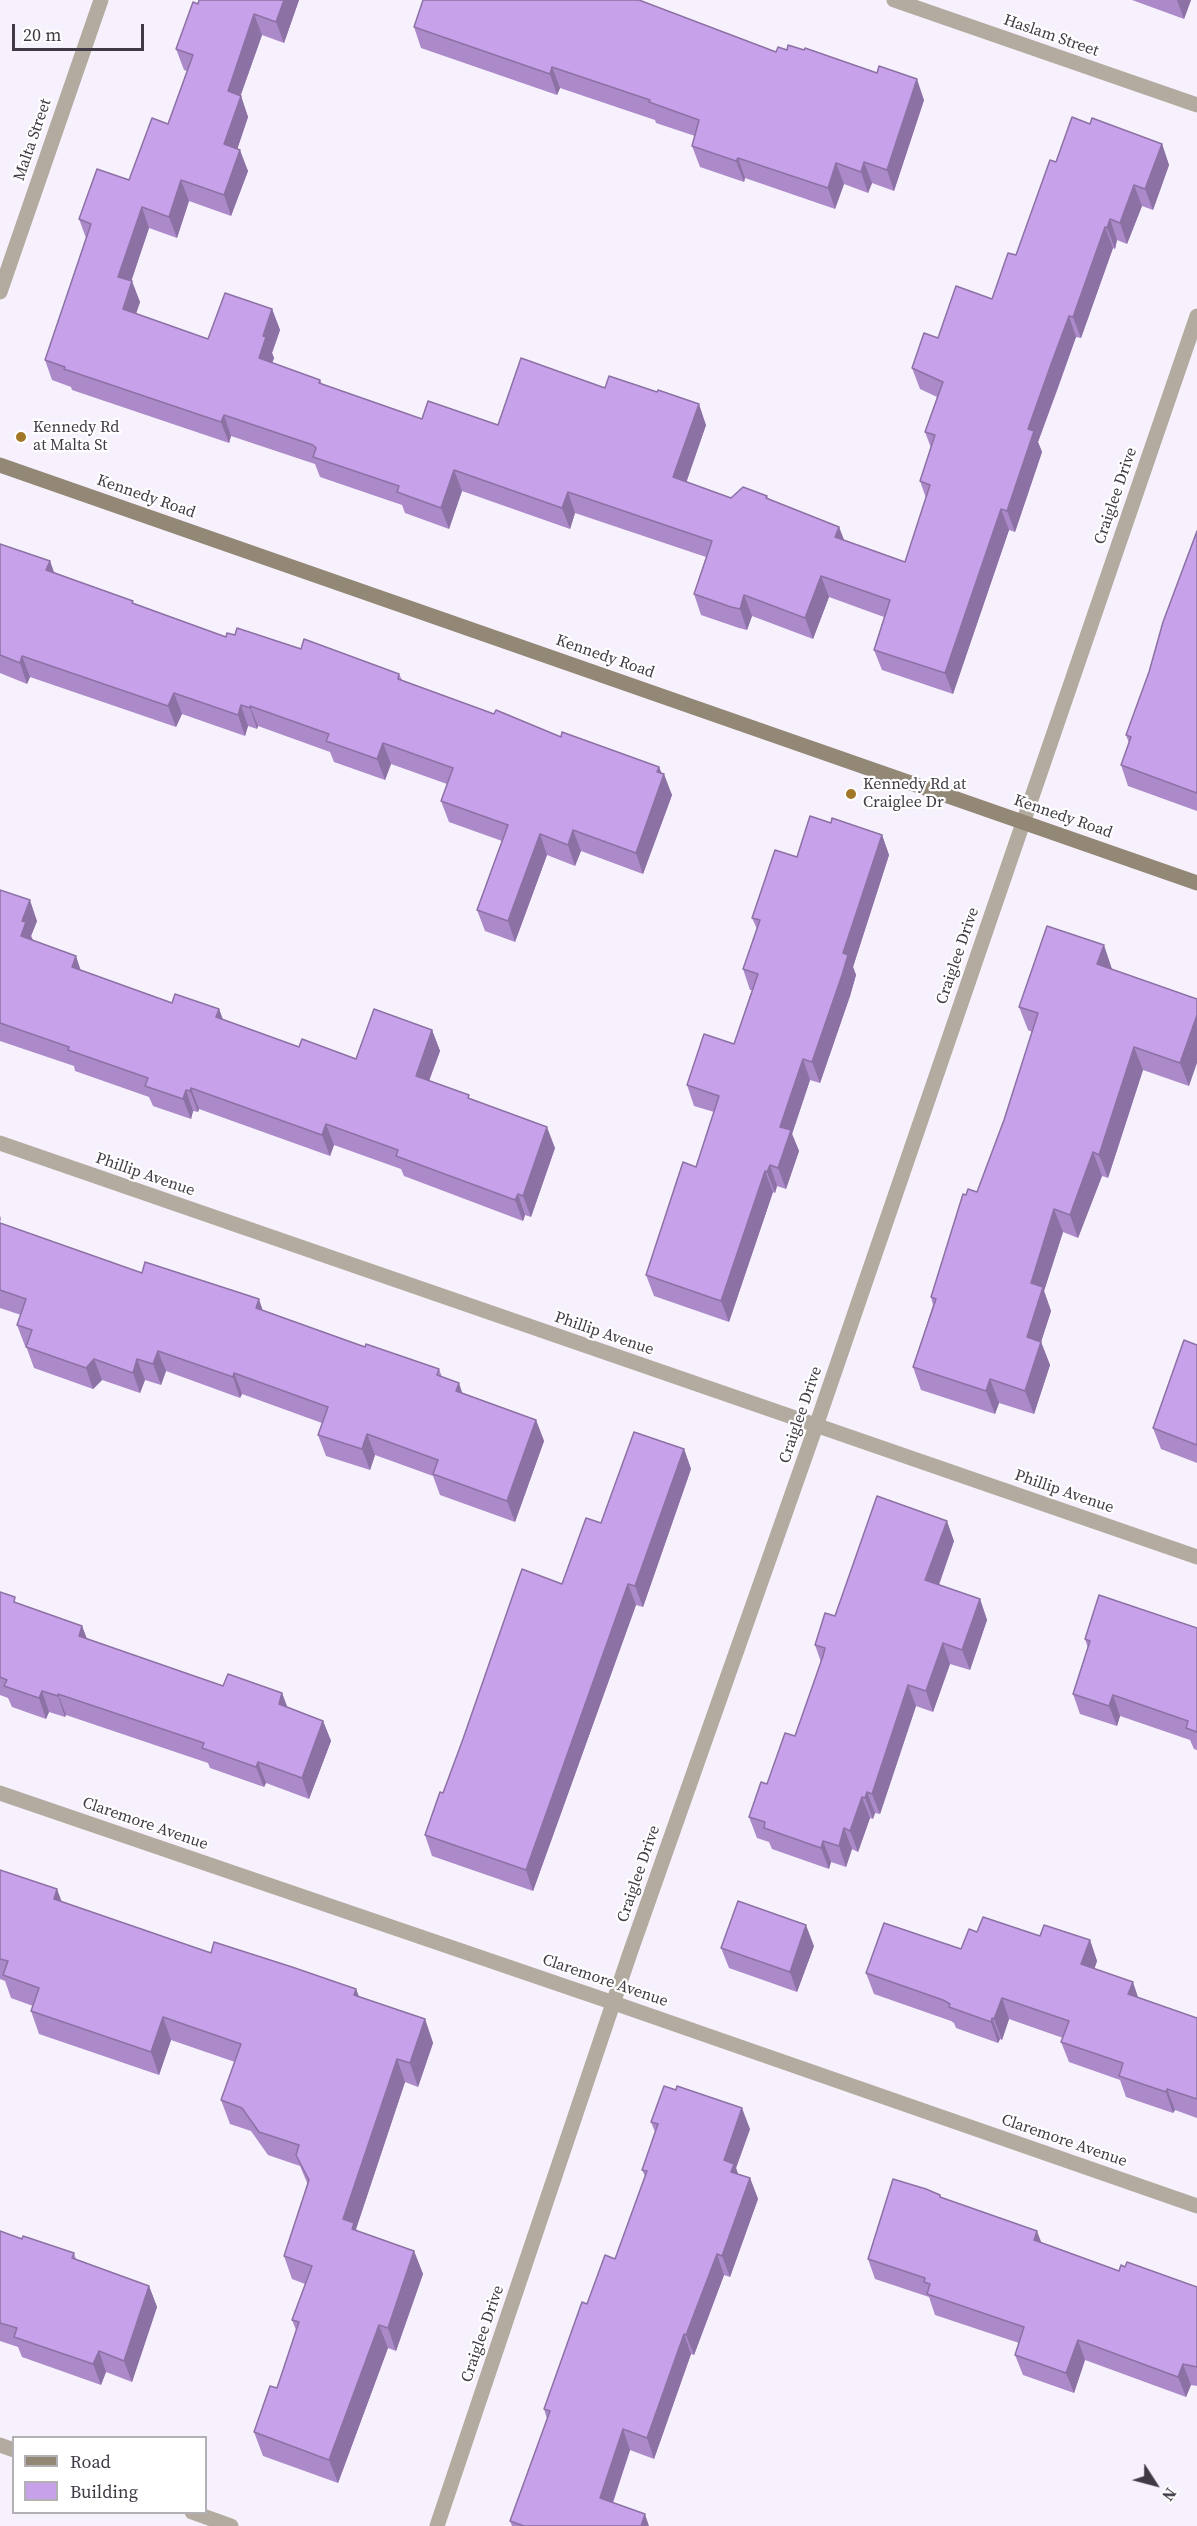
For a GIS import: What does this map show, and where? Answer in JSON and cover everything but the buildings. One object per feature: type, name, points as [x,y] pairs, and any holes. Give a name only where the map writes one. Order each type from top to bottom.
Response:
[{"type":"street","name":"Malta Street","points":[[0,292],[101,0]]},
{"type":"street","name":"Haslam Street","points":[[894,0],[1197,105]]},
{"type":"street","name":"Craiglee Drive","points":[[437,2526],[614,2003],[816,1426],[1197,316]]},
{"type":"street","name":"Kennedy Road","points":[[0,465],[1197,883]]},
{"type":"street","name":"Phillip Avenue","points":[[0,1143],[1197,1557]]},
{"type":"street","name":"Claremore Avenue","points":[[0,1793],[1197,2206]]},
{"type":"street","points":[[198,2514],[231,2526]]},
{"type":"place","name":"Kennedy Rd at Malta St","points":[[21,437]]},
{"type":"place","name":"Kennedy Rd at Craiglee Dr","points":[[851,794]]}]
